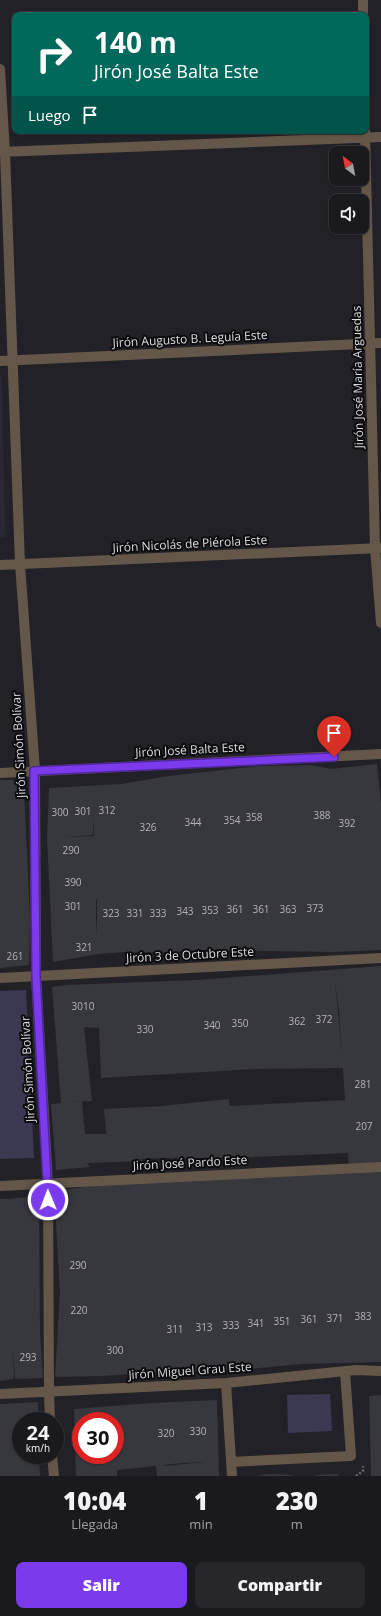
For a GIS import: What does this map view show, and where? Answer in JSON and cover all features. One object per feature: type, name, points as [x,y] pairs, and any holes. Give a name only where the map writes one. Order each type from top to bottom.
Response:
[{"type":"street","points":[[363,0],[363,12]]},
{"type":"street","name":"Jirón Simón Bolívar","points":[[0,68],[2,152],[13,360],[20,564],[34,771],[36,976],[48,1185],[50,1412]]},
{"type":"street","points":[[2,152],[366,134],[381,137]]},
{"type":"street","name":"Jirón José María Arguedas","points":[[366,134],[370,344],[381,623]]},
{"type":"street","name":"Jirón Augusto B. Leguía Este","points":[[0,361],[381,343]]},
{"type":"street","name":"Jirón Nicolás de Piérola Este","points":[[0,565],[378,548]]},
{"type":"street","name":"Jirón José Balta Este","points":[[0,773],[381,754]]},
{"type":"street","name":"Jirón 3 de Octubre Este","points":[[0,978],[381,958]]},
{"type":"street","name":"Jirón José Pardo Este","points":[[0,1186],[48,1185],[118,1179],[381,1167]]},
{"type":"street","points":[[231,1462],[351,1456],[344,1371]]},
{"type":"street","name":"Jirón Miguel Grau Este","points":[[0,1394],[226,1383],[344,1371],[381,1371]]},
{"type":"street","points":[[226,1383],[232,1476]]},
{"type":"street","points":[[53,1464],[54,1476]]},
{"type":"shaded area","points":[[0,377],[2,377],[5,537],[0,537]]},
{"type":"shaded area","points":[[26,990],[34,1158],[0,1159],[0,991]]},
{"type":"shaded area","points":[[330,1394],[332,1431],[288,1433],[287,1395]]},
{"type":"building","points":[[377,764],[381,804],[381,950],[333,952],[197,950],[172,952],[126,952],[98,954],[53,962],[47,838],[49,788],[121,784],[169,776],[258,766],[311,765],[331,769]],"holes":[[[93,817],[94,836],[61,837],[93,835]],[[97,899],[97,935],[96,921]]]},
{"type":"building","points":[[0,780],[22,780],[25,808],[30,919],[29,965],[0,968]]},
{"type":"building","points":[[381,966],[381,1166],[349,1167],[348,1153],[232,1158],[140,1159],[143,1161],[87,1163],[90,1167],[56,1170],[51,1104],[61,1103],[52,987],[67,985],[197,980]],"holes":[[[335,981],[339,1011],[342,1055]],[[84,1027],[99,1028],[101,1078],[257,1069],[343,1068],[345,1100],[230,1106],[229,1099],[161,1106],[104,1109],[106,1134],[85,1134],[82,1102],[73,1102],[92,1101]]]},
{"type":"building","points":[[381,1170],[381,1362],[302,1364],[194,1372],[55,1377],[60,1292],[54,1191],[99,1185]]},
{"type":"building","points":[[39,1196],[40,1332],[43,1378],[15,1379],[13,1348],[14,1379],[0,1381],[0,1199]]},
{"type":"building","points":[[381,1395],[381,1476],[371,1476],[369,1396]]},
{"type":"building","points":[[217,1400],[219,1476],[157,1476],[156,1466],[117,1470],[117,1476],[76,1476],[76,1464],[124,1464],[124,1412],[74,1412],[74,1409]],"holes":[[[205,1462],[164,1466],[181,1463]]]},
{"type":"building","points":[[38,1402],[38,1412],[12,1412],[12,1464],[39,1464],[40,1476],[0,1476],[0,1404]]},
{"type":"building","points":[[272,1474],[293,1475],[293,1476],[259,1476]]},
{"type":"building","points":[[337,1474],[339,1476],[315,1476],[315,1475]]},
{"type":"route","points":[[48,1200],[36,976],[34,771],[334,757]]}]
